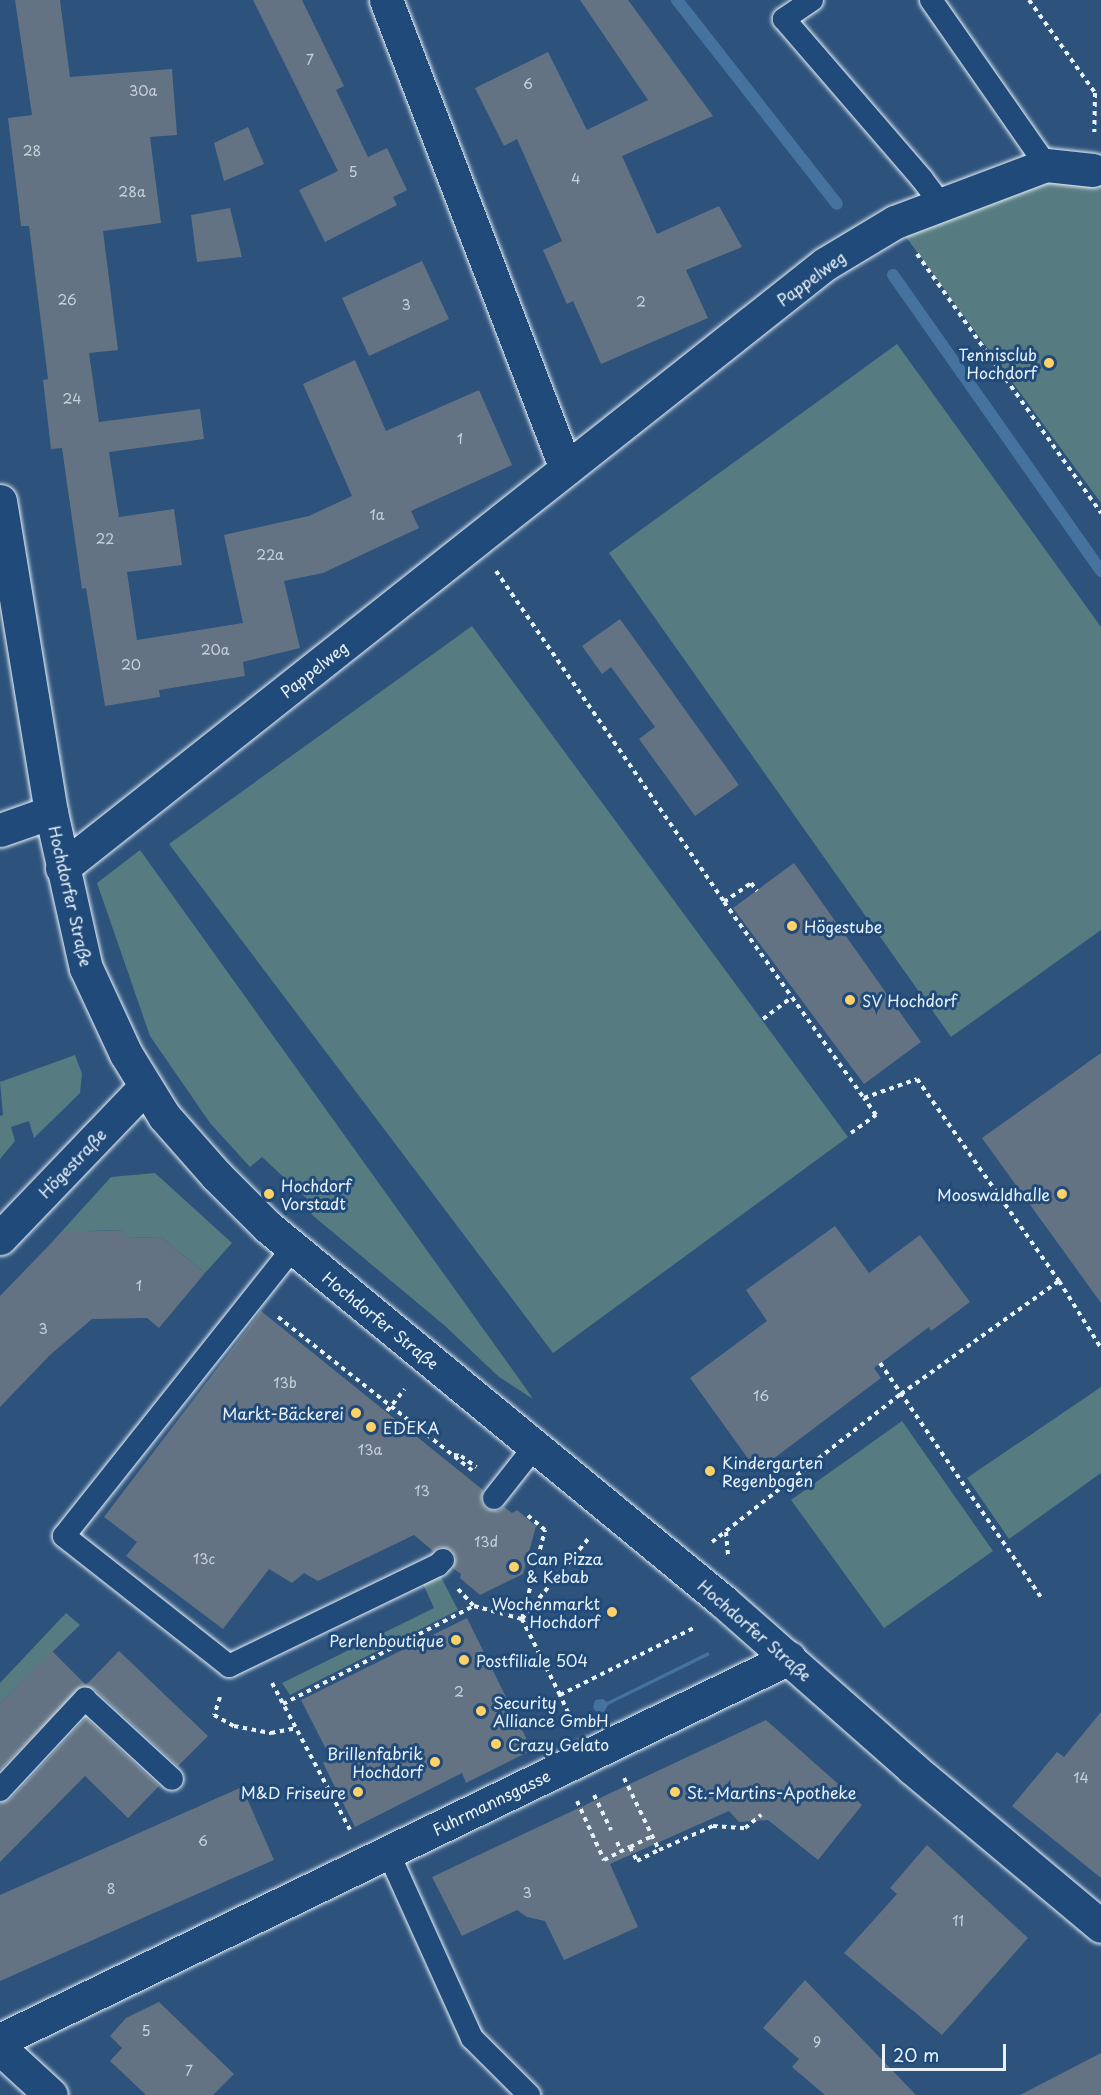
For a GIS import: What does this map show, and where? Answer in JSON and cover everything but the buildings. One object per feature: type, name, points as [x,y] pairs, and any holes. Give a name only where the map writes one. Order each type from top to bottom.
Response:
[{"type":"street","points":[[386,0],[566,469]]},
{"type":"street","name":"Pappelweg","points":[[62,868],[825,264],[895,222],[1046,165],[1093,170]]},
{"type":"street","name":"Hochdorfer Straße","points":[[0,501],[51,812],[86,968],[126,1054],[164,1116],[216,1175],[268,1227],[724,1602],[912,1767],[1101,1926]]},
{"type":"street","points":[[0,830],[51,812]]},
{"type":"street","name":"Högestraße","points":[[4,1227],[145,1087]]},
{"type":"street","name":"Fuhrmannsgasse","points":[[0,2040],[789,1658]]},
{"type":"street","points":[[0,2048],[51,2095]]},
{"type":"lane","points":[[812,0],[784,19],[922,179],[942,206]]},
{"type":"lane","points":[[931,0],[1046,165]]},
{"type":"lane","points":[[293,1248],[64,1536],[229,1666],[438,1565],[443,1560]]},
{"type":"lane","points":[[494,1498],[535,1446]]},
{"type":"lane","points":[[0,1790],[85,1699],[172,1779]]},
{"type":"lane","points":[[377,1857],[472,2038],[529,2095]]},
{"type":"path","points":[[1029,0],[1095,93],[1093,170]]},
{"type":"path","points":[[895,222],[1101,513]]},
{"type":"path","points":[[475,541],[791,998],[876,1114],[851,1133]]},
{"type":"path","points":[[724,902],[751,883],[756,891]]},
{"type":"path","points":[[763,1018],[791,998]]},
{"type":"path","points":[[864,1098],[917,1079],[1059,1281],[1101,1348]]},
{"type":"path","points":[[726,1532],[901,1394],[1059,1281]]},
{"type":"path","points":[[254,1298],[453,1455]]},
{"type":"path","points":[[880,1363],[1042,1599]]},
{"type":"path","points":[[387,1411],[411,1382]]},
{"type":"path","points":[[522,1510],[545,1530],[522,1620],[588,1755]]},
{"type":"path","points":[[522,1620],[612,1510]]},
{"type":"path","points":[[560,1695],[707,1622],[724,1602]]},
{"type":"path","points":[[283,1704],[474,1606],[522,1620]]},
{"type":"path","points":[[256,1653],[296,1728],[377,1857]]},
{"type":"path","points":[[229,1666],[214,1715],[234,1726],[271,1733],[296,1728]]},
{"type":"path","points":[[627,1784],[632,1790],[659,1850]]},
{"type":"path","points":[[581,1808],[602,1861],[652,1836]]},
{"type":"path","points":[[630,1847],[637,1861],[713,1826],[745,1828],[761,1815]]},
{"type":"path","points":[[617,1842],[621,1851]]},
{"type":"green space","name":"Tennisclub Hochdorf","points":[[1093,170],[1101,170],[1101,503],[895,222]]},
{"type":"green space","points":[[897,344],[1101,627],[1101,930],[951,1037],[609,553]]},
{"type":"green space","points":[[472,626],[848,1137],[553,1353],[169,844]]},
{"type":"green space","points":[[140,850],[533,1399],[499,1377],[444,1325],[311,1214],[317,1208],[262,1157],[250,1167],[210,1123],[150,1036],[97,883]]},
{"type":"green space","points":[[75,1055],[82,1074],[80,1093],[34,1138],[29,1121],[11,1127],[15,1141],[0,1159],[0,1116],[3,1115],[0,1082]]},
{"type":"green space","points":[[155,1173],[232,1243],[205,1273],[161,1237],[125,1238],[124,1230],[88,1231],[88,1239],[53,1241],[111,1177]]},
{"type":"green space","points":[[1101,1387],[1101,1473],[1009,1539],[967,1478]]},
{"type":"green space","points":[[902,1421],[993,1551],[884,1628],[791,1500]]},
{"type":"green space","points":[[440,1575],[458,1610],[290,1695],[282,1683],[434,1608],[423,1584]]},
{"type":"green space","points":[[66,1613],[80,1625],[0,1703],[0,1683]]},
{"type":"water","points":[[708,1652],[710,1655],[608,1705],[605,1711],[599,1714],[593,1708],[595,1700],[603,1699],[607,1702]]},
{"type":"waterway","points":[[677,0],[837,204]]},
{"type":"waterway","points":[[893,275],[1101,571]]},
{"type":"place","name":"Tennisclub Hochdorf","points":[[1049,363]]},
{"type":"place","name":"Högestube","points":[[792,926]]},
{"type":"place","name":"SV Hochdorf","points":[[850,1000]]},
{"type":"place","name":"Hochdorf Vorstadt","points":[[269,1194]]},
{"type":"place","name":"Mooswaldhalle","points":[[1062,1194]]},
{"type":"place","name":"Markt-Bäckerei","points":[[356,1413]]},
{"type":"place","name":"EDEKA","points":[[371,1427]]},
{"type":"place","name":"Kindergarten Regenbogen","points":[[710,1471]]},
{"type":"place","name":"Can Pizza & Kebab","points":[[514,1567]]},
{"type":"place","name":"Wochenmarkt Hochdorf","points":[[612,1612]]},
{"type":"place","name":"Perlenboutique","points":[[456,1640]]},
{"type":"place","name":"Postfiliale 504","points":[[464,1660]]},
{"type":"place","name":"Security Alliance GmbH","points":[[481,1711]]},
{"type":"place","name":"Crazy Gelato","points":[[496,1744]]},
{"type":"place","name":"Brillenfabrik Hochdorf","points":[[435,1762]]},
{"type":"place","name":"M&D Friseure","points":[[358,1792]]},
{"type":"place","name":"St.-Martins-Apotheke","points":[[675,1792]]}]
